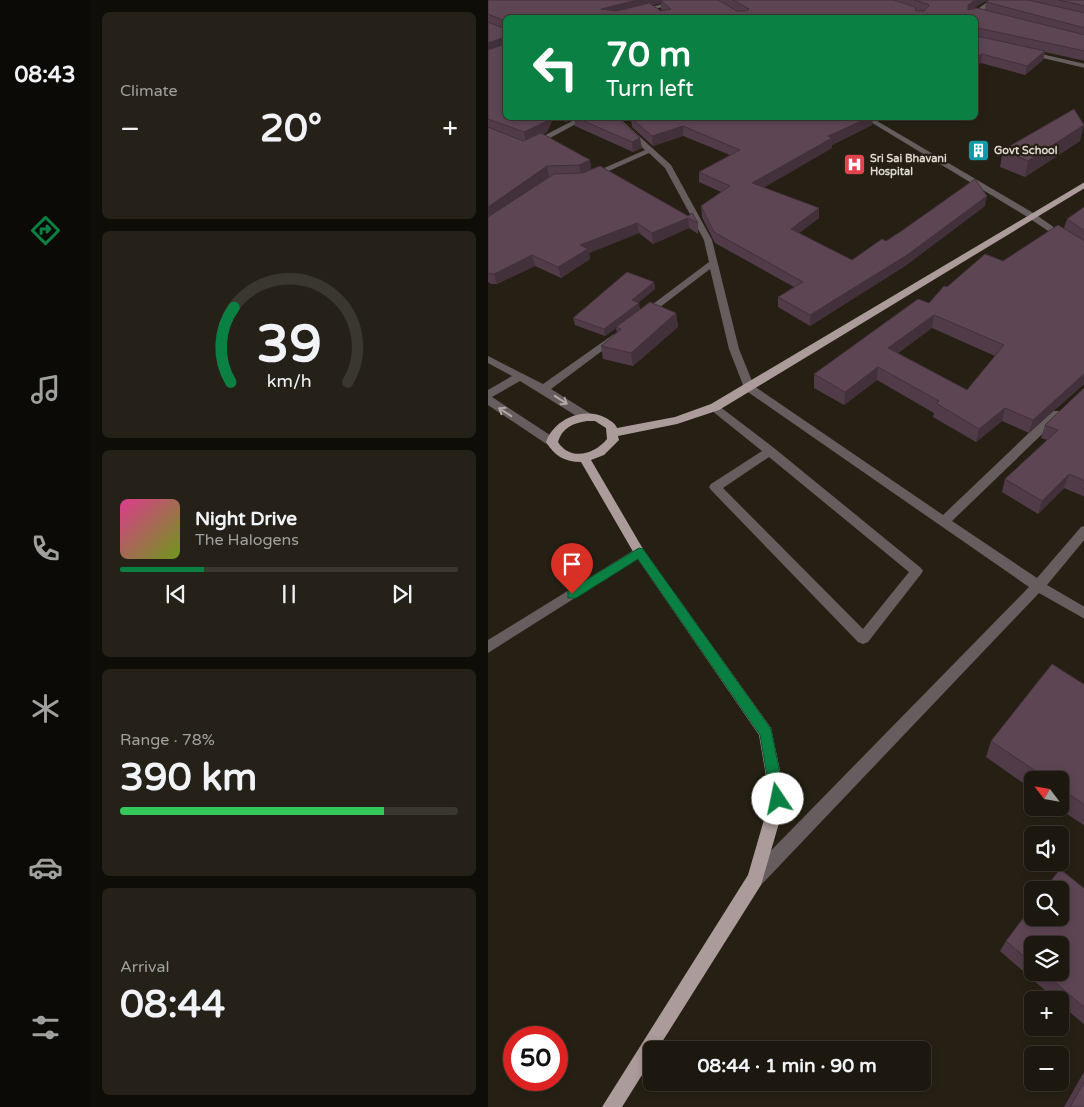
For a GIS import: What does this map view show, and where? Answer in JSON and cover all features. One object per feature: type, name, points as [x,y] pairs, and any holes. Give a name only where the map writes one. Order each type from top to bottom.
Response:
[{"type":"main road","points":[[614,433],[677,420],[715,407],[1084,184]]},
{"type":"main road","points":[[587,417],[605,421],[611,426],[614,433],[609,447],[593,456],[584,458],[566,456],[558,452],[552,442],[554,434],[559,427],[577,418],[587,417]]},
{"type":"main road","points":[[584,458],[639,552],[766,734],[778,799],[755,879],[611,1107]]},
{"type":"street","points":[[620,15],[688,0]]},
{"type":"street","points":[[972,15],[994,0]]},
{"type":"street","points":[[651,8],[659,13]]},
{"type":"street","points":[[978,16],[984,16]]},
{"type":"street","points":[[1021,52],[1084,66]]},
{"type":"street","points":[[526,147],[579,120]]},
{"type":"street","points":[[619,120],[627,124],[668,167],[708,240],[734,349],[749,388],[1038,586],[1084,614]]},
{"type":"street","points":[[871,120],[1032,216],[1084,253]]},
{"type":"street","points":[[582,179],[650,150]]},
{"type":"street","points":[[637,320],[714,262]]},
{"type":"street","points":[[544,389],[621,332]]},
{"type":"street","points":[[488,359],[544,389],[587,417]]},
{"type":"street","points":[[488,396],[520,376]]},
{"type":"street","points":[[488,400],[552,442]]},
{"type":"street","points":[[715,407],[770,451],[917,571],[863,638],[715,487],[770,451]]},
{"type":"street","points":[[944,521],[1063,408]]},
{"type":"street","points":[[755,879],[1038,586],[1084,530]]},
{"type":"street","points":[[488,647],[639,552]]},
{"type":"building","points":[[488,0],[637,0],[601,9],[617,11],[649,3],[661,11],[671,9],[661,1],[664,0],[718,0],[737,11],[747,11],[749,9],[733,0],[894,0],[915,7],[916,11],[924,11],[929,6],[928,4],[914,0],[975,0],[968,5],[968,10],[977,8],[1085,35],[1085,51],[978,28],[978,15],[503,15],[503,20],[488,14]]},
{"type":"building","points":[[989,0],[1028,0],[1085,13],[1085,28],[986,2]]},
{"type":"building","points":[[1059,0],[1085,0],[1085,6]]},
{"type":"building","points":[[488,22],[503,28],[503,38],[488,43]]},
{"type":"building","points":[[978,36],[1045,51],[1027,66],[982,54],[978,57]]},
{"type":"building","points":[[503,45],[503,120],[546,120],[545,122],[524,132],[488,119],[488,50]]},
{"type":"building","points":[[1074,109],[1084,125],[1028,161],[1003,150]]},
{"type":"building","points":[[582,120],[619,120],[640,138],[632,142]]},
{"type":"building","points":[[633,120],[864,120],[828,136],[832,138],[752,183],[819,208],[791,229],[852,260],[882,239],[886,241],[900,232],[975,179],[987,196],[907,255],[810,315],[778,297],[803,282],[714,232],[701,206],[730,186],[699,172],[740,150],[683,126],[652,136]]},
{"type":"building","points":[[488,127],[523,141],[541,133],[590,160],[579,165],[547,166],[488,207]]},
{"type":"building","points":[[600,166],[688,216],[692,213],[698,223],[688,218],[652,233],[637,223],[580,245],[588,249],[558,267],[532,255],[494,274],[488,273],[488,217],[554,174],[583,173]]},
{"type":"building","points":[[1085,207],[1085,231],[1067,219]]},
{"type":"building","points":[[1058,225],[1085,241],[1085,373],[1033,420],[1005,408],[979,429],[936,403],[939,401],[878,367],[845,392],[814,374],[918,299],[929,303],[944,286],[947,287],[985,254],[1003,261]],"holes":[[[934,315],[1004,345],[967,390],[888,348]]]},
{"type":"building","points":[[627,272],[654,282],[632,300],[639,303],[604,329],[573,318]]},
{"type":"building","points":[[650,302],[676,313],[631,353],[601,346],[621,329],[616,327]]},
{"type":"building","points":[[1085,387],[1085,481],[1069,474],[1042,501],[1005,479],[1058,430],[1045,425]]},
{"type":"building","points":[[1052,664],[1085,685],[1085,805],[1069,794],[1069,771],[1036,771],[991,741]]},
{"type":"building","points":[[1058,871],[1062,871],[1085,889],[1085,1008],[1069,994],[1069,991],[1065,991],[1054,981],[1069,981],[1069,936],[1024,936],[1024,956],[1006,941],[1024,917],[1024,926],[1069,926],[1069,881],[1051,881]]},
{"type":"building","points":[[1085,1080],[1085,1107],[1070,1107]]},
{"type":"place","name":"Govt School","points":[[978,150]]},
{"type":"place","name":"Sri Sai Bhavani Hospital","points":[[854,164]]},
{"type":"route","points":[[572,594],[639,552],[766,734],[778,799]]}]
